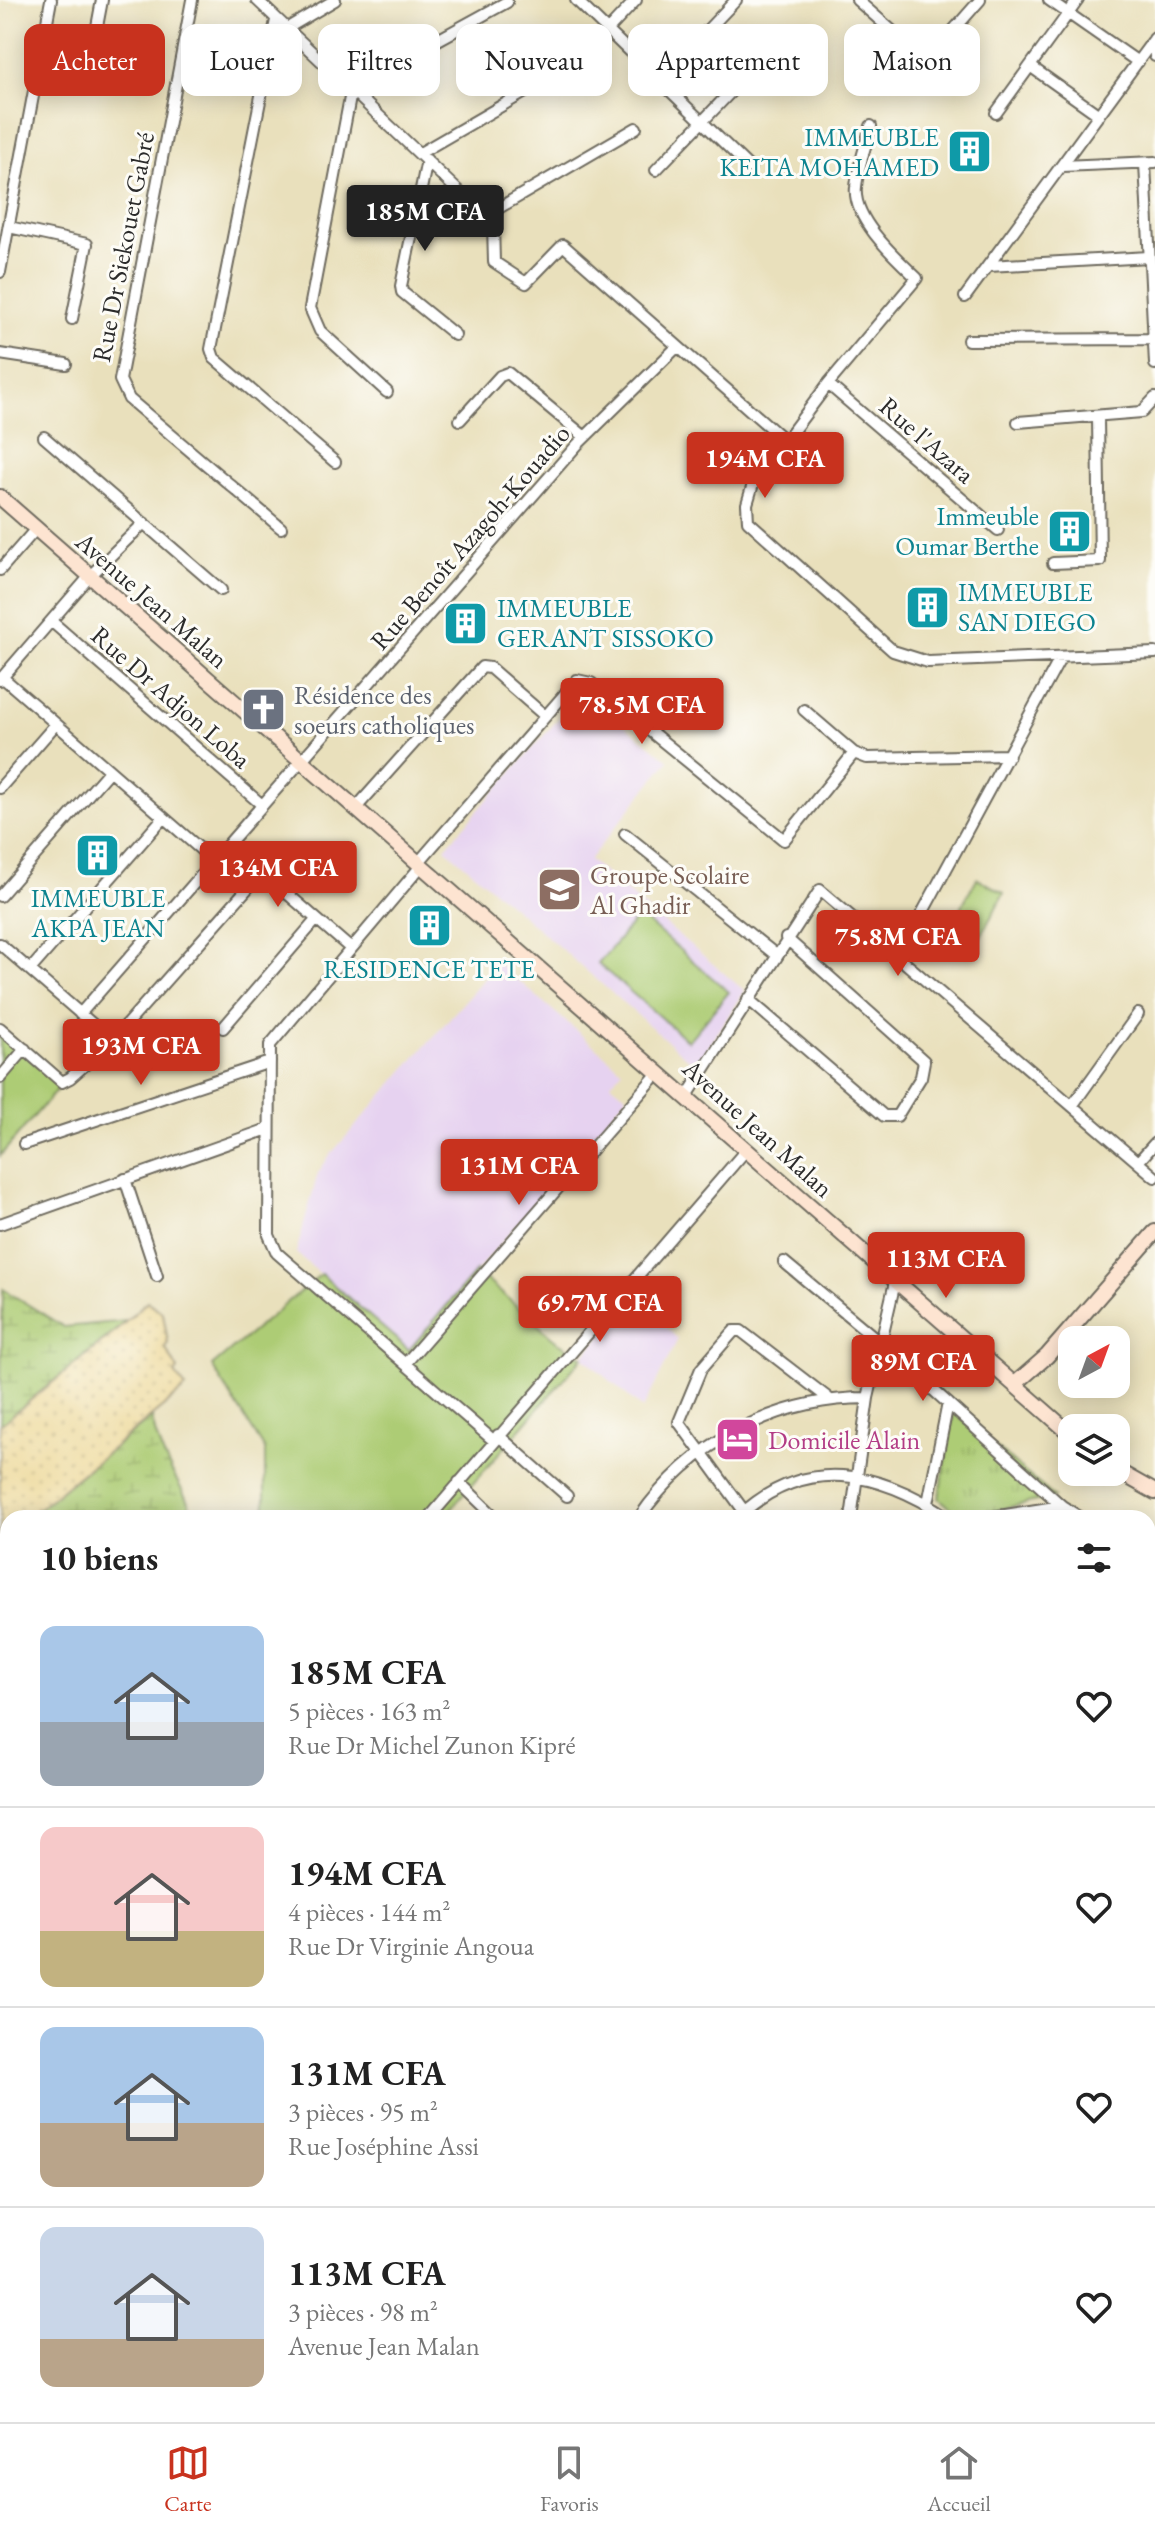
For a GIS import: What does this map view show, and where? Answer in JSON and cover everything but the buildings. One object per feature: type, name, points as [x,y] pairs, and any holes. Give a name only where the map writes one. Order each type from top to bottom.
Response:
[{"type":"main road","name":"Avenue Jean Malan","points":[[1,500],[1058,1422]]},
{"type":"main road","points":[[1015,1384],[1047,1356],[1155,1232]]},
{"type":"main road","points":[[1130,1478],[1155,1492]]},
{"type":"street","points":[[0,272],[51,0]]},
{"type":"street","points":[[98,24],[102,0]]},
{"type":"street","name":"Rue Dr Siekouet Gabré","points":[[192,0],[120,380],[129,399],[281,528]]},
{"type":"street","points":[[257,0],[280,24]]},
{"type":"street","points":[[294,24],[335,0]]},
{"type":"street","points":[[576,0],[602,24]]},
{"type":"street","points":[[612,26],[636,0]]},
{"type":"street","points":[[713,24],[736,0]]},
{"type":"street","points":[[857,0],[922,57],[929,58],[980,0]]},
{"type":"street","points":[[1049,0],[1138,62]]},
{"type":"street","points":[[996,113],[1078,0]]},
{"type":"street","points":[[440,39],[507,2]]},
{"type":"street","points":[[276,20],[211,349],[214,358],[335,462]]},
{"type":"street","points":[[612,34],[628,49]]},
{"type":"street","points":[[965,297],[1155,38]]},
{"type":"street","points":[[1155,38],[1155,56]]},
{"type":"street","points":[[302,43],[318,57]]},
{"type":"street","points":[[1030,66],[1099,115]]},
{"type":"street","points":[[350,96],[310,308],[320,331],[387,392]]},
{"type":"street","points":[[361,96],[493,224],[494,262],[526,283],[563,245],[784,440]]},
{"type":"street","points":[[455,335],[402,292],[423,156],[521,96]]},
{"type":"street","points":[[676,96],[750,168]]},
{"type":"street","points":[[656,170],[727,96]]},
{"type":"street","points":[[871,126],[855,189],[859,206],[883,246],[917,278],[828,384],[753,484],[747,504],[748,521],[893,651],[928,662],[1155,653]]},
{"type":"street","points":[[485,216],[636,128]]},
{"type":"street","points":[[1062,166],[1150,162],[1149,257],[1155,364]]},
{"type":"street","points":[[9,227],[87,244],[72,319]]},
{"type":"street","points":[[989,266],[1149,257]]},
{"type":"street","points":[[968,340],[1152,339]]},
{"type":"street","name":"Rue Benoît Azagoh-Kouadio","points":[[80,1014],[585,437],[677,347]]},
{"type":"street","points":[[0,354],[66,364]]},
{"type":"street","points":[[460,420],[500,376],[508,373],[585,437]]},
{"type":"street","name":"Rue l'Azara","points":[[828,384],[998,530]]},
{"type":"street","points":[[1018,422],[1098,418],[1142,412],[1155,398]]},
{"type":"street","points":[[1053,563],[1100,561],[1098,418]]},
{"type":"street","points":[[44,437],[221,590]]},
{"type":"street","points":[[144,523],[89,577],[1,679],[214,861]]},
{"type":"street","points":[[0,570],[35,530]]},
{"type":"street","name":"Rue Dr Adjon Loba","points":[[51,621],[262,805]]},
{"type":"street","points":[[899,956],[1061,657]]},
{"type":"street","points":[[355,809],[482,667],[490,668],[545,716]]},
{"type":"street","points":[[567,1496],[405,1364],[277,1253],[269,1235],[270,1045],[577,680],[584,679],[784,840],[854,753]]},
{"type":"street","points":[[804,710],[854,753],[867,758],[1009,755]]},
{"type":"street","points":[[0,788],[56,724]]},
{"type":"street","points":[[0,896],[109,771]]},
{"type":"street","points":[[30,970],[163,818]]},
{"type":"street","points":[[625,834],[776,955]]},
{"type":"street","points":[[230,844],[350,948]]},
{"type":"street","points":[[0,1028],[62,1082],[112,1041],[262,872]]},
{"type":"street","points":[[687,1096],[820,890],[1155,1177]]},
{"type":"street","points":[[223,1028],[316,920]]},
{"type":"street","points":[[751,1001],[884,1116],[897,1116],[921,1077],[924,1061],[789,941]]},
{"type":"street","points":[[0,944],[112,1041]]},
{"type":"street","points":[[1072,1106],[1138,1014]]},
{"type":"street","points":[[0,1078],[25,1049]]},
{"type":"street","points":[[24,1144],[270,1062]]},
{"type":"street","points":[[405,1364],[659,1072]]},
{"type":"street","points":[[0,1224],[268,1129]]},
{"type":"street","points":[[1138,1162],[1155,1143]]},
{"type":"street","points":[[436,1510],[746,1150]]},
{"type":"street","points":[[125,1179],[157,1276]]},
{"type":"street","points":[[784,1262],[880,1342],[1068,1510]]},
{"type":"street","points":[[852,1510],[868,1398],[895,1282]]},
{"type":"street","points":[[738,1510],[702,1452],[683,1429],[680,1416],[701,1369],[734,1331],[747,1335],[828,1398]]},
{"type":"street","points":[[645,1510],[669,1480],[702,1452],[767,1416],[828,1398],[868,1398]]},
{"type":"street","points":[[928,1503],[948,1403]]},
{"type":"street","points":[[746,1510],[768,1496],[817,1476],[834,1473],[858,1476],[928,1503],[938,1510]]},
{"type":"street","points":[[459,1482],[488,1510]]},
{"type":"street","points":[[1037,1510],[1062,1506]]},
{"type":"shaded area","name":"Groupe Scolaire Al Ghadir","points":[[582,692],[669,760],[589,860],[745,991],[696,1066],[445,848]]},
{"type":"shaded area","points":[[498,963],[622,1070],[611,1083],[627,1096],[409,1350],[296,1253],[318,1173],[330,1155]]},
{"type":"shaded area","points":[[634,1297],[678,1339],[643,1409],[583,1357]]},
{"type":"green space","points":[[977,878],[1004,893],[977,943],[950,928]]},
{"type":"green space","points":[[639,915],[729,992],[688,1041],[598,964]]},
{"type":"green space","points":[[0,1034],[61,1085],[0,1156]]},
{"type":"green space","points":[[476,1271],[558,1342],[583,1357],[450,1510],[265,1510],[265,1450],[212,1366],[321,1274],[409,1350]]},
{"type":"green space","points":[[3,1289],[64,1327],[127,1321],[0,1425]]},
{"type":"green space","points":[[954,1412],[1054,1497],[997,1510],[953,1510],[939,1498]]},
{"type":"green space","points":[[152,1417],[159,1445],[192,1510],[37,1510]]},
{"type":"sand","points":[[147,1301],[163,1313],[168,1343],[165,1347],[178,1370],[175,1374],[186,1388],[37,1510],[0,1510],[0,1425],[115,1332]]},
{"type":"place","name":"IMMEUBLE KEITA MOHAMED","points":[[970,152]]},
{"type":"place","name":"Immeuble Oumar Berthe","points":[[1070,531]]},
{"type":"place","name":"IMMEUBLE SAN DIEGO","points":[[927,607]]},
{"type":"place","name":"IMMEUBLE GERANT SISSOKO","points":[[466,623]]},
{"type":"place","name":"Résidence des soeurs catholiques","points":[[263,710]]},
{"type":"place","name":"IMMEUBLE AKPA JEAN","points":[[98,855]]},
{"type":"place","name":"Groupe Scolaire Al Ghadir","points":[[559,890]]},
{"type":"place","name":"RESIDENCE TETE","points":[[429,926]]},
{"type":"place","name":"Domicile Alain","points":[[737,1440]]}]
